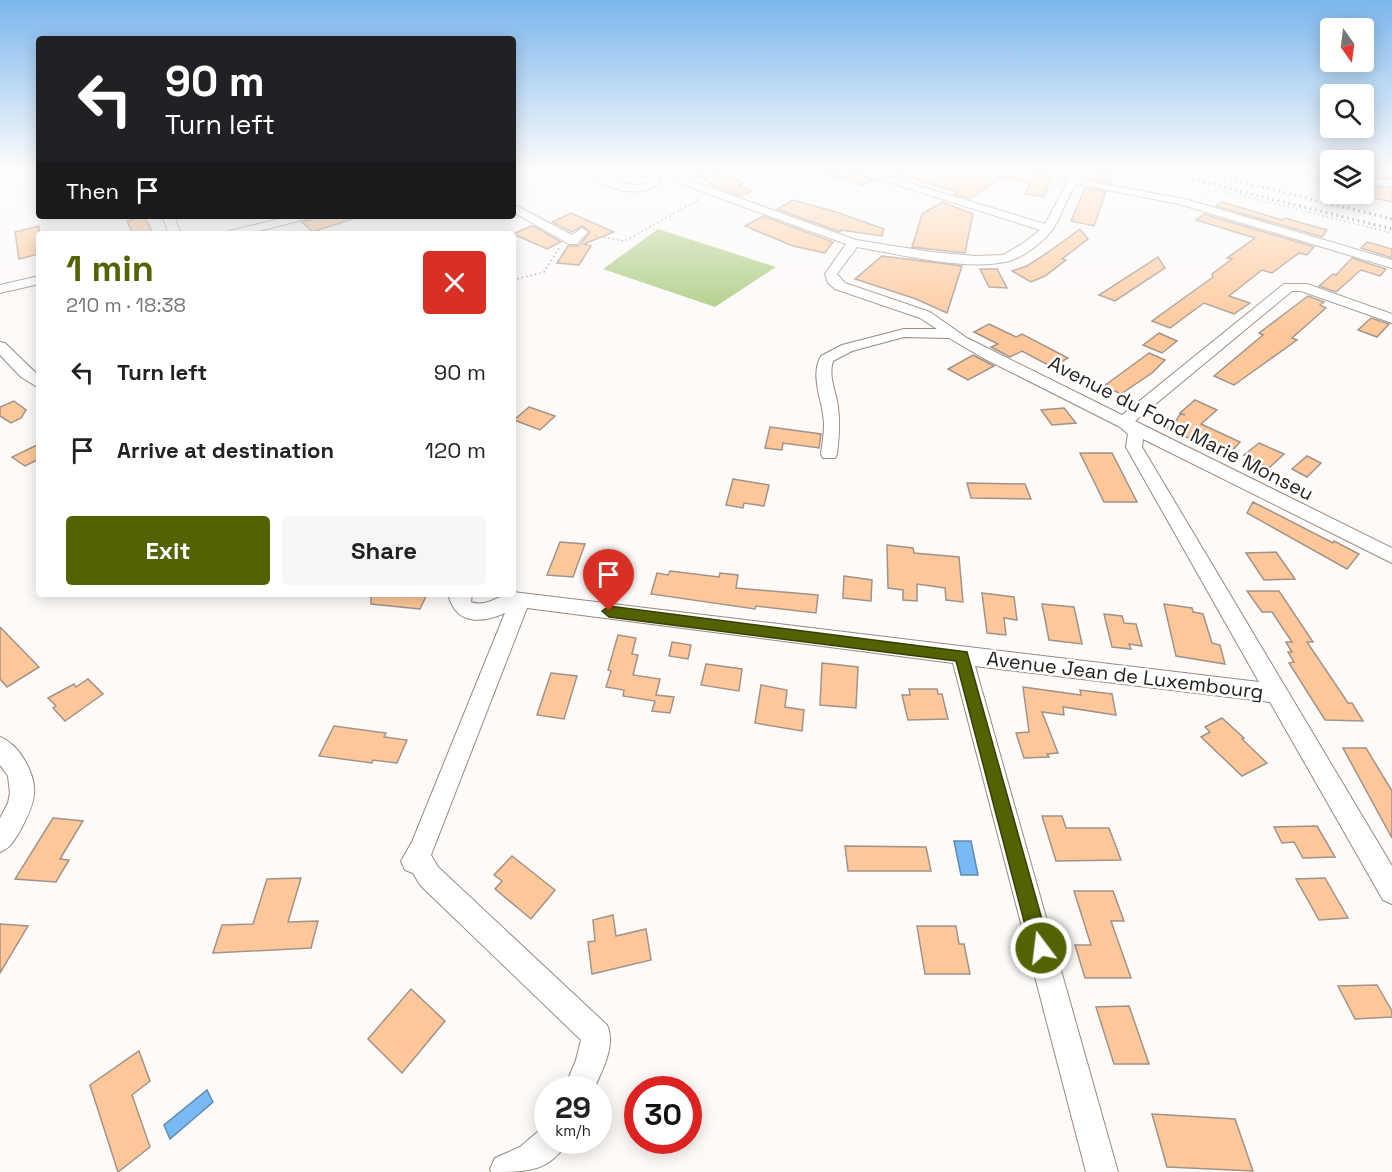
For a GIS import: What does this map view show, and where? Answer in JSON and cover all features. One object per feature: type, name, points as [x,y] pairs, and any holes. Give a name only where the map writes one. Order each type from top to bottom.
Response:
[{"type":"street","points":[[246,231],[273,225]]},
{"type":"street","points":[[545,225],[573,242],[582,232]]},
{"type":"street","points":[[803,225],[854,243],[981,261],[1008,258],[1050,225]]},
{"type":"street","points":[[1036,225],[1047,228]]},
{"type":"street","points":[[1268,225],[1392,264]]},
{"type":"street","name":"Avenue du Fond Marie Monseu","points":[[854,243],[844,253],[831,274],[833,280],[840,286],[925,315],[979,350],[1392,556]]},
{"type":"street","points":[[0,289],[36,281]]},
{"type":"street","points":[[1392,318],[1295,286],[1289,287],[1124,422],[1136,433],[1134,447],[1392,891]]},
{"type":"street","points":[[829,454],[832,427],[831,404],[822,373],[826,359],[847,348],[904,333],[953,334]]},
{"type":"street","points":[[0,346],[35,376]]},
{"type":"street","name":"Avenue Jean de Luxembourg","points":[[459,597],[462,607],[476,613],[500,606],[514,598],[962,656],[1275,693]]},
{"type":"street","points":[[514,598],[421,850],[414,861],[422,864],[429,876],[597,1035],[591,1061],[585,1076]]},
{"type":"street","points":[[962,656],[1102,1172]]},
{"type":"street","points":[[0,747],[18,768],[24,789],[16,816],[0,840]]},
{"type":"street","points":[[506,1169],[520,1165],[539,1154]]},
{"type":"path","points":[[582,232],[625,241],[654,225]]},
{"type":"path","points":[[1359,225],[1392,233]]},
{"type":"path","points":[[516,279],[544,272],[566,236]]},
{"type":"green space","points":[[658,229],[776,267],[715,307],[603,269]]},
{"type":"water","points":[[954,841],[971,841],[978,875],[961,875]]},
{"type":"water","points":[[207,1090],[213,1102],[170,1139],[164,1125]]},
{"type":"building","points":[[129,225],[149,225],[152,231],[132,231]]},
{"type":"building","points":[[305,225],[335,225],[316,231],[312,231]]},
{"type":"building","points":[[557,225],[597,225],[614,232],[584,244],[591,246],[579,265],[557,263],[568,246],[579,246],[590,232],[582,226],[572,232]]},
{"type":"building","points":[[786,225],[833,242],[825,253],[793,246],[745,226]]},
{"type":"building","points":[[820,225],[872,225],[884,229],[882,236],[841,230],[840,232]]},
{"type":"building","points":[[919,225],[971,225],[965,253],[912,247]]},
{"type":"building","points":[[1211,225],[1240,225],[1314,247],[1307,255],[1299,253],[1272,273],[1262,270],[1229,296],[1250,303],[1234,314],[1204,303],[1170,328],[1152,321],[1213,277],[1212,274],[1232,259],[1227,258],[1255,238]]},
{"type":"building","points":[[1280,225],[1308,225],[1327,230],[1322,237]]},
{"type":"building","points":[[39,226],[39,231],[36,231],[36,255],[19,259],[15,232]]},
{"type":"building","points":[[531,226],[561,242],[547,249],[516,235],[516,233]]},
{"type":"building","points":[[1080,229],[1088,239],[1045,276],[1031,282],[1012,271],[1027,266]]},
{"type":"building","points":[[1367,242],[1392,249],[1392,258],[1361,248]]},
{"type":"building","points":[[882,256],[962,266],[947,313],[916,299],[855,279]]},
{"type":"building","points":[[1158,257],[1165,268],[1115,301],[1099,295]]},
{"type":"building","points":[[1352,258],[1386,269],[1380,276],[1361,270],[1336,292],[1319,286],[1333,274],[1336,275]]},
{"type":"building","points":[[980,269],[997,269],[1007,288],[989,287]]},
{"type":"building","points":[[1308,296],[1324,302],[1320,305],[1326,308],[1292,338],[1297,340],[1234,385],[1214,376],[1263,335],[1259,333]]},
{"type":"building","points":[[1371,318],[1389,324],[1377,337],[1358,330]]},
{"type":"building","points":[[989,324],[1016,337],[1022,334],[1068,358],[1052,367],[1022,351],[1010,357],[991,347],[998,344],[974,332]]},
{"type":"building","points":[[1159,333],[1177,341],[1162,353],[1143,345]]},
{"type":"building","points":[[1149,353],[1165,360],[1152,373],[1121,394],[1104,386]]},
{"type":"building","points":[[973,355],[994,366],[968,380],[948,369]]},
{"type":"building","points":[[1195,400],[1217,410],[1201,424],[1240,442],[1230,453],[1192,435],[1188,438],[1167,428],[1176,421],[1180,414],[1185,415],[1180,413]]},
{"type":"building","points":[[14,401],[26,410],[21,418],[11,423],[0,416],[0,407]]},
{"type":"building","points":[[529,407],[555,416],[540,430],[516,421]]},
{"type":"building","points":[[1064,408],[1076,423],[1052,425],[1041,410]]},
{"type":"building","points":[[770,427],[821,434],[819,448],[783,443],[782,450],[765,448]]},
{"type":"building","points":[[1259,443],[1284,454],[1269,468],[1244,455]]},
{"type":"building","points":[[36,445],[36,460],[25,466],[12,457]]},
{"type":"building","points":[[1080,453],[1112,453],[1137,502],[1104,502]]},
{"type":"building","points":[[1307,456],[1321,463],[1307,477],[1292,469]]},
{"type":"building","points":[[733,479],[769,485],[764,506],[744,503],[743,508],[726,505]]},
{"type":"building","points":[[967,483],[1025,484],[1031,499],[971,498]]},
{"type":"building","points":[[1253,502],[1359,554],[1347,569],[1247,513]]},
{"type":"building","points":[[560,542],[585,544],[573,577],[547,575]]},
{"type":"building","points":[[887,545],[913,548],[914,553],[959,557],[963,602],[946,600],[945,588],[917,584],[917,601],[903,600],[903,590],[888,588]]},
{"type":"building","points":[[1276,552],[1295,579],[1264,580],[1246,553]]},
{"type":"building","points":[[670,571],[719,577],[720,573],[738,575],[736,588],[818,595],[816,613],[756,606],[755,609],[651,594],[657,573],[668,575]]},
{"type":"building","points":[[844,576],[872,580],[871,601],[843,598]]},
{"type":"building","points":[[1247,591],[1279,591],[1313,642],[1307,642],[1348,703],[1352,703],[1363,721],[1325,720],[1289,663],[1294,662],[1288,652],[1292,652],[1286,642],[1292,642],[1272,612],[1262,612]]},
{"type":"building","points":[[982,593],[1014,597],[1017,620],[1004,618],[1006,635],[987,633]]},
{"type":"building","points":[[371,597],[426,597],[420,609],[371,604]]},
{"type":"building","points":[[1042,604],[1074,607],[1082,644],[1049,640]]},
{"type":"building","points":[[1164,604],[1192,608],[1193,612],[1203,614],[1212,643],[1220,645],[1225,664],[1176,656]]},
{"type":"building","points":[[1104,614],[1122,616],[1124,623],[1136,624],[1142,646],[1129,644],[1131,649],[1112,647]]},
{"type":"building","points":[[0,627],[39,667],[7,687],[0,679]]},
{"type":"building","points":[[618,635],[636,638],[632,654],[638,655],[633,675],[660,679],[656,695],[674,697],[670,713],[652,711],[655,701],[623,696],[624,690],[606,687],[611,671],[608,670]]},
{"type":"building","points":[[672,642],[691,645],[688,659],[669,656]]},
{"type":"building","points":[[822,663],[858,667],[856,708],[820,705]]},
{"type":"building","points":[[706,664],[742,669],[739,691],[701,685]]},
{"type":"building","points":[[551,673],[577,676],[564,719],[537,715]]},
{"type":"building","points":[[88,679],[103,694],[65,721],[53,708],[56,706],[48,698],[74,684],[76,687]]},
{"type":"building","points":[[761,685],[787,690],[785,707],[804,710],[802,731],[755,723]]},
{"type":"building","points":[[1023,687],[1081,695],[1080,690],[1112,694],[1116,715],[1063,707],[1064,715],[1042,712],[1058,753],[1047,754],[1049,757],[1024,758],[1016,733],[1029,732]]},
{"type":"building","points":[[909,689],[937,689],[938,694],[942,694],[948,719],[908,720],[902,695],[910,695]]},
{"type":"building","points":[[1222,718],[1267,763],[1242,776],[1201,737],[1210,732],[1205,727]]},
{"type":"building","points":[[334,726],[386,733],[384,737],[407,740],[397,763],[373,760],[372,763],[319,756]]},
{"type":"building","points":[[1343,748],[1366,748],[1392,791],[1392,838]]},
{"type":"building","points":[[1042,816],[1062,816],[1066,828],[1109,828],[1121,860],[1056,861]]},
{"type":"building","points":[[53,818],[83,821],[60,859],[69,860],[56,882],[15,879]]},
{"type":"building","points":[[1317,826],[1335,857],[1303,858],[1294,842],[1282,843],[1274,827]]},
{"type":"building","points":[[845,846],[926,847],[931,871],[848,871]]},
{"type":"building","points":[[512,856],[555,890],[531,919],[495,889],[502,881],[494,875]]},
{"type":"building","points":[[301,878],[288,922],[318,921],[311,948],[213,953],[222,925],[253,924],[267,879]]},
{"type":"building","points":[[1325,878],[1348,918],[1319,920],[1296,879]]},
{"type":"building","points":[[1074,891],[1113,891],[1124,921],[1111,921],[1131,978],[1085,978],[1075,945],[1091,945]]},
{"type":"building","points":[[613,915],[616,936],[646,929],[651,960],[592,974],[588,942],[595,941],[593,920]]},
{"type":"building","points":[[0,924],[28,926],[0,973]]},
{"type":"building","points":[[917,926],[956,926],[959,944],[964,944],[970,974],[925,974]]},
{"type":"building","points":[[1377,985],[1392,1011],[1392,1017],[1355,1019],[1338,986]]},
{"type":"building","points":[[411,989],[445,1021],[402,1073],[368,1039]]},
{"type":"building","points":[[1129,1006],[1149,1064],[1114,1064],[1096,1007]]},
{"type":"building","points":[[139,1051],[150,1081],[132,1095],[150,1147],[118,1172],[90,1085]]},
{"type":"building","points":[[1152,1114],[1235,1119],[1253,1171],[1167,1167]]},
{"type":"railway","points":[[1375,225],[1392,229]]},
{"type":"route","points":[[609,611],[962,656],[1041,948]]}]
